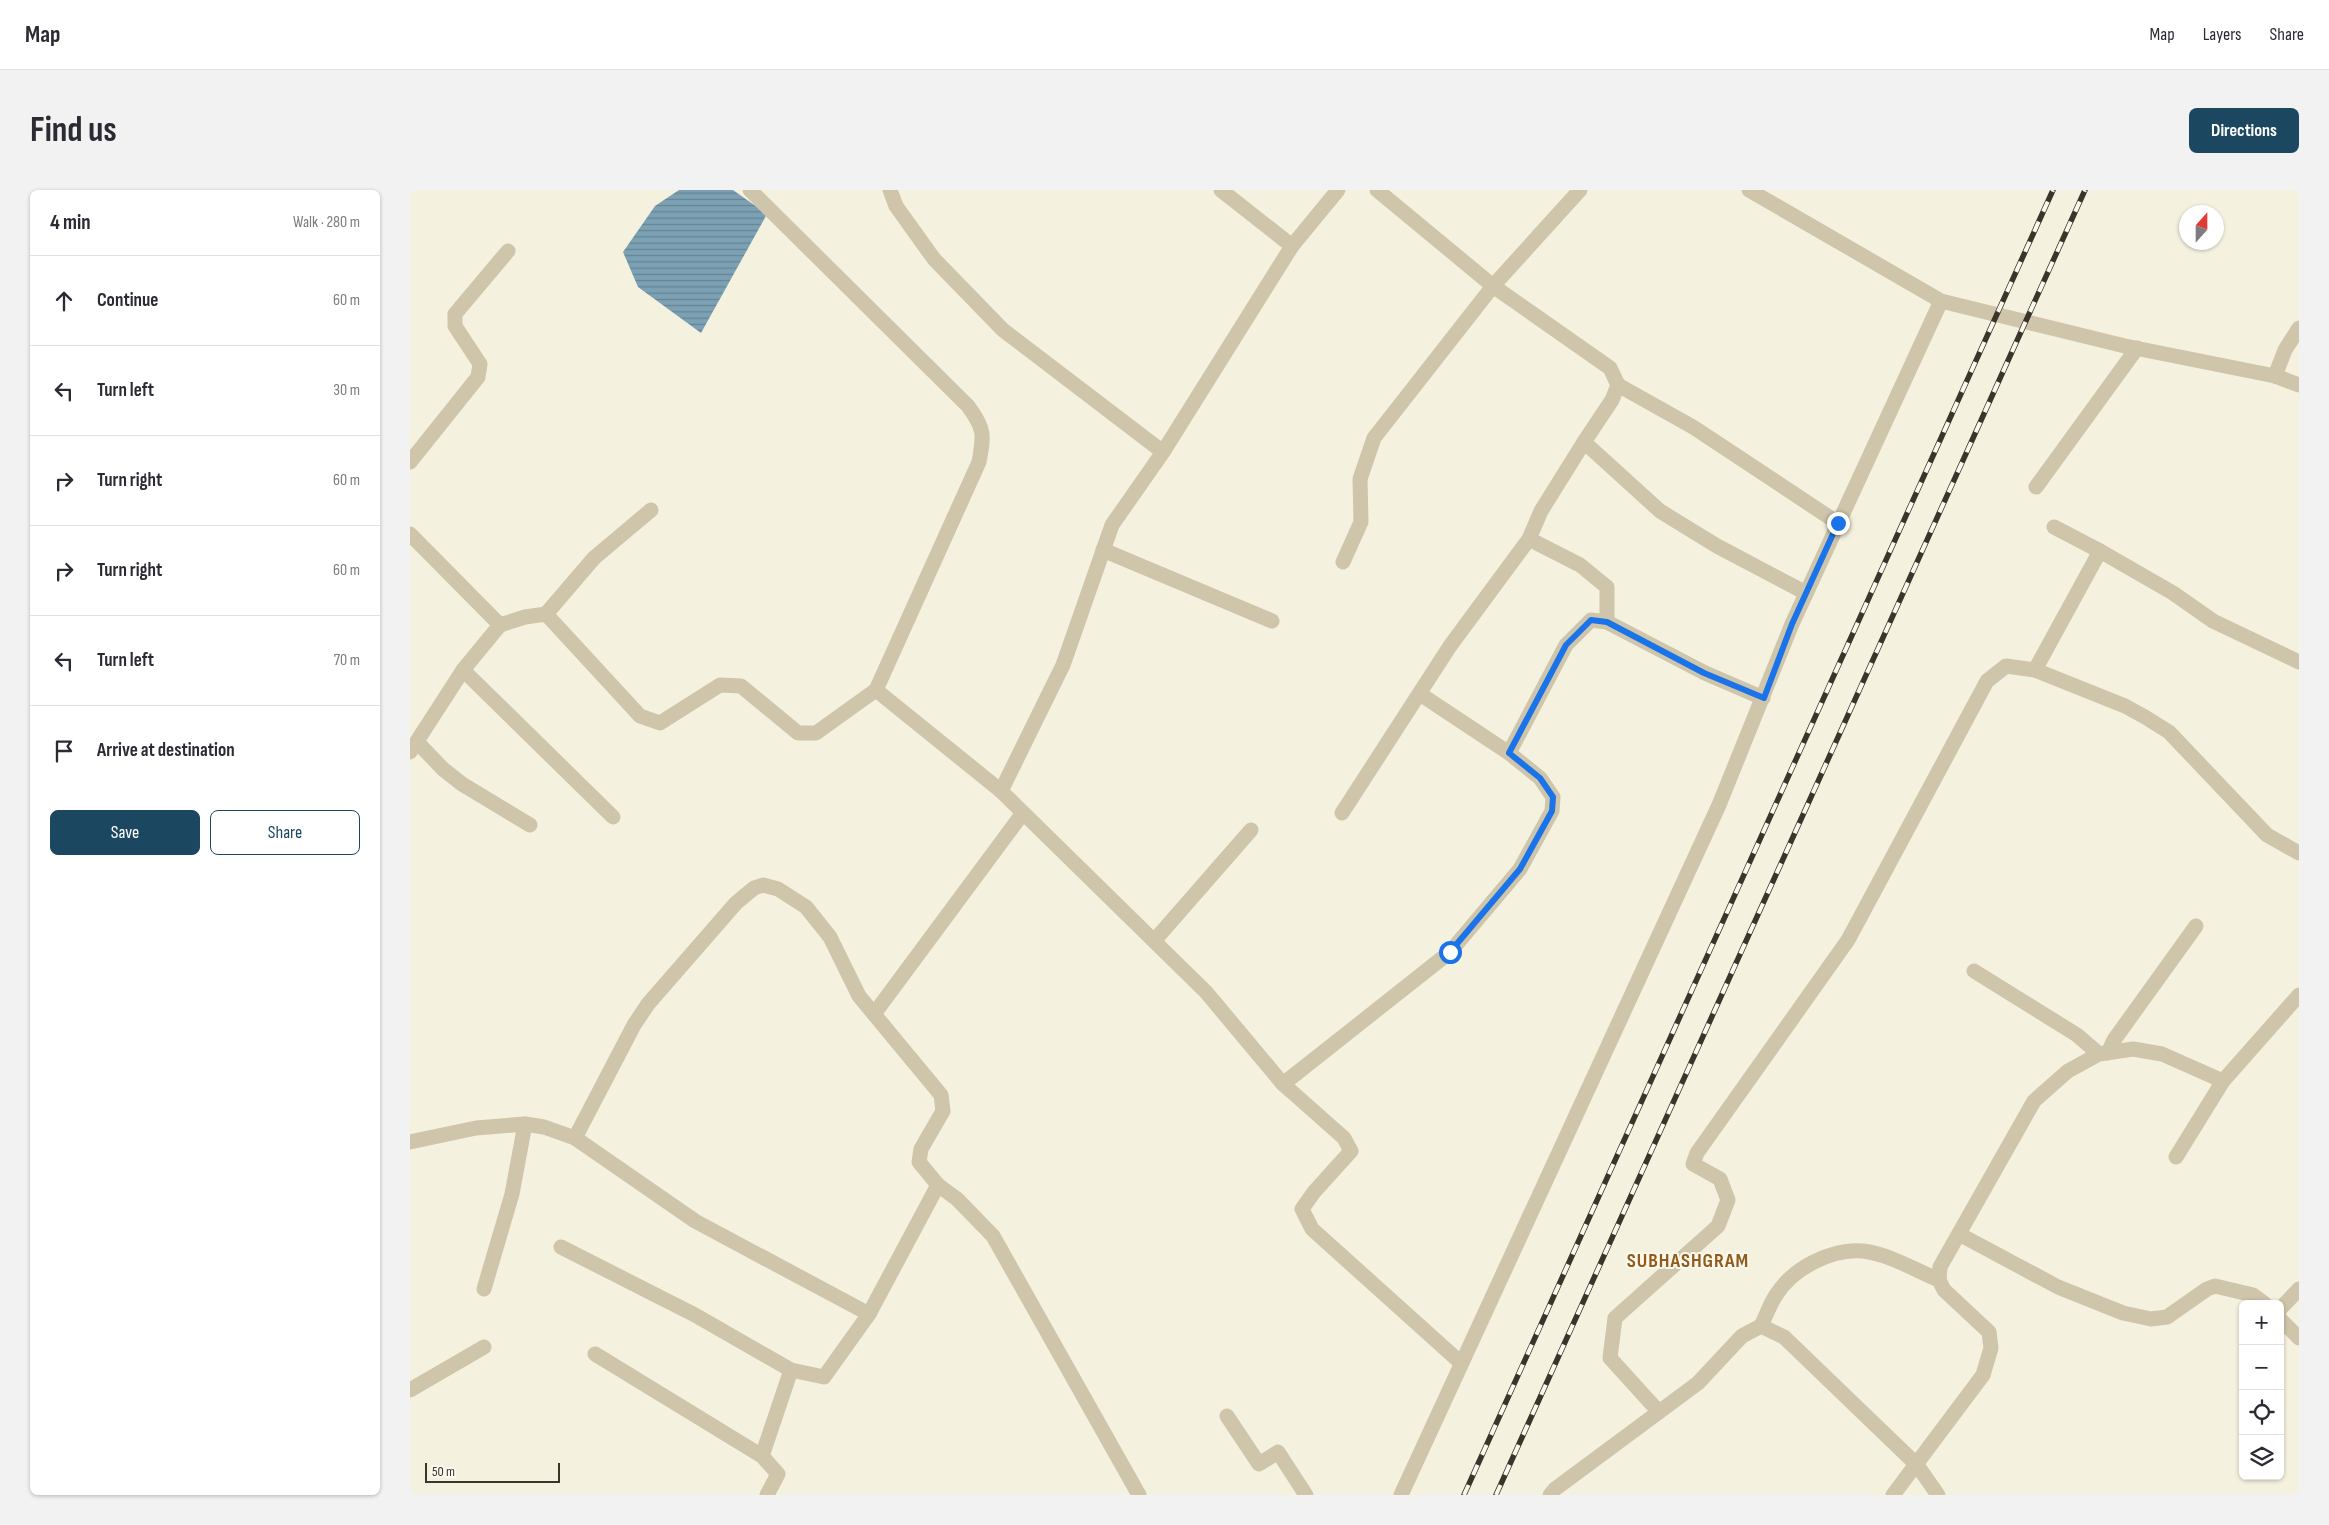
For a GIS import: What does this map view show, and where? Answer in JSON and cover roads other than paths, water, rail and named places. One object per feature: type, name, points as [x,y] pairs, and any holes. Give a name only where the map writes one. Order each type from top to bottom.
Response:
[{"type":"street","points":[[546,614],[640,716],[660,723],[720,685],[741,686],[798,733],[816,733],[876,690],[979,462],[983,440],[980,423],[968,406],[750,190]]},
{"type":"street","points":[[890,190],[896,206],[934,259],[1003,330],[1163,452]]},
{"type":"street","points":[[1221,190],[1292,246]]},
{"type":"street","points":[[1000,791],[1063,665],[1112,525],[1163,452],[1292,246],[1338,190]]},
{"type":"street","points":[[1377,190],[1493,286],[1610,368],[1618,385],[1693,427],[1838,523]]},
{"type":"street","points":[[1343,562],[1361,522],[1360,478],[1374,438],[1493,286],[1580,190]]},
{"type":"street","points":[[1749,190],[1774,196],[1941,301],[2137,348],[2275,376],[2299,385]]},
{"type":"street","points":[[410,462],[478,377],[480,364],[455,326],[455,314],[508,251]]},
{"type":"street","points":[[1401,1495],[1719,805],[1806,593],[1941,301]]},
{"type":"street","points":[[2275,376],[2285,350],[2299,328]]},
{"type":"street","points":[[2036,487],[2137,348]]},
{"type":"street","points":[[1342,813],[1450,646],[1529,538],[1541,512],[1612,400],[1618,385]]},
{"type":"street","points":[[1584,442],[1660,511],[1718,546],[1806,593]]},
{"type":"street","points":[[530,825],[462,784],[414,747],[463,670],[500,625],[525,617],[546,614],[594,558],[651,510]]},
{"type":"street","points":[[2054,527],[2173,593],[2213,621],[2299,662]]},
{"type":"street","points":[[410,534],[500,625]]},
{"type":"street","points":[[1529,538],[1580,565],[1607,587],[1607,622]]},
{"type":"street","points":[[1103,550],[1272,621]]},
{"type":"street","points":[[2035,670],[2100,551]]},
{"type":"street","points":[[1509,753],[1566,645],[1591,620],[1607,622],[1704,673],[1764,698]]},
{"type":"street","points":[[1659,1412],[1610,1358],[1615,1318],[1718,1226],[1728,1200],[1720,1179],[1693,1164],[1697,1153],[1848,940],[1987,681],[2006,666],[2035,670],[2125,706],[2169,732],[2267,835],[2299,853]]},
{"type":"street","points":[[463,670],[612,817]]},
{"type":"street","points":[[876,690],[1000,791],[1023,813],[1206,992],[1283,1084],[1344,1138],[1351,1151],[1314,1192],[1302,1209],[1312,1230],[1461,1363]]},
{"type":"street","points":[[1283,1084],[1450,952],[1520,869],[1552,811],[1553,797],[1540,778],[1509,753],[1420,694]]},
{"type":"street","points":[[874,1014],[1023,813]]},
{"type":"street","points":[[1154,941],[1251,830]]},
{"type":"street","points":[[575,1138],[634,1025],[648,1004],[736,903],[754,888],[763,885],[778,889],[806,907],[830,938],[859,996],[941,1095],[943,1111],[921,1149],[919,1162],[938,1185],[957,1199],[994,1236],[1139,1495]]},
{"type":"street","points":[[2103,1053],[2196,926]]},
{"type":"street","points":[[1974,971],[2103,1053]]},
{"type":"street","points":[[2176,1157],[2223,1081],[2299,995]]},
{"type":"street","points":[[1893,1495],[1983,1375],[1991,1348],[1989,1332],[1944,1290],[1939,1280],[1940,1267],[2034,1101],[2068,1072],[2103,1053],[2133,1049],[2162,1054],[2223,1081]]},
{"type":"street","points":[[484,1289],[512,1194],[525,1124]]},
{"type":"street","points":[[410,1142],[476,1128],[525,1124],[544,1127],[575,1138],[695,1221],[869,1314]]},
{"type":"street","points":[[561,1247],[695,1315],[791,1370],[824,1377],[869,1314],[938,1185]]},
{"type":"street","points":[[1959,1234],[2058,1288],[2123,1312],[2151,1319],[2168,1317],[2207,1289],[2215,1286],[2253,1295],[2260,1300]]},
{"type":"street","points":[[1550,1495],[1555,1489],[1698,1383],[1742,1336],[1762,1326],[1776,1295],[1785,1283],[1800,1270],[1840,1253],[1862,1251],[1885,1256],[1939,1280]]},
{"type":"street","points":[[2284,1305],[2299,1289]]},
{"type":"street","points":[[2284,1323],[2299,1338]]},
{"type":"street","points":[[1762,1326],[1784,1338],[1917,1465],[1938,1495]]},
{"type":"street","points":[[410,1390],[484,1347]]},
{"type":"street","points":[[595,1354],[762,1456],[778,1474],[767,1495]]},
{"type":"street","points":[[762,1456],[791,1370]]},
{"type":"street","points":[[1227,1416],[1259,1464],[1278,1452],[1306,1495]]},
{"type":"water","points":[[679,190],[733,190],[767,214],[701,333],[638,287],[623,252],[655,206]]},
{"type":"railway","points":[[1464,1495],[2053,190]]},
{"type":"railway","points":[[1496,1495],[2085,190]]},
{"type":"district","name":"SUBHASHGRAM","points":[[1688,1260]]}]
